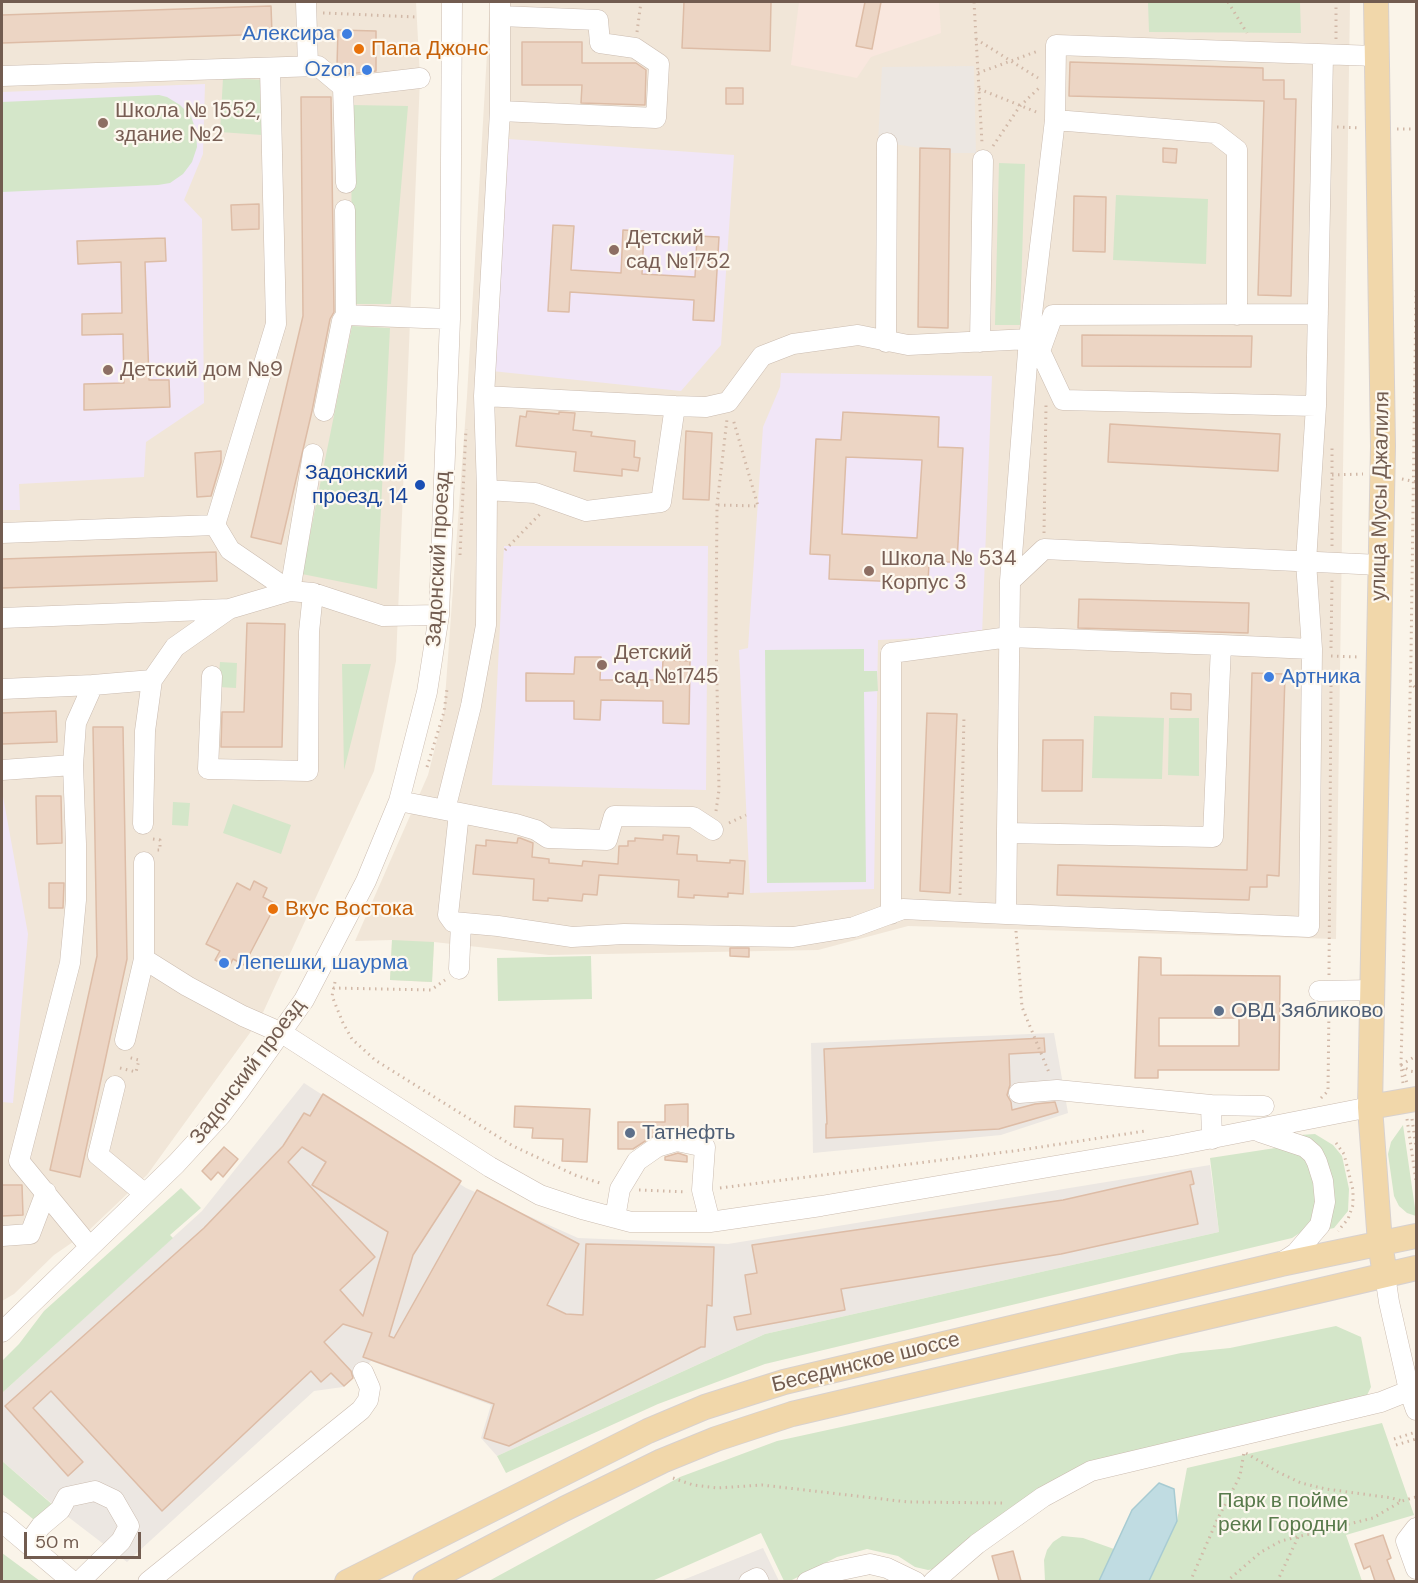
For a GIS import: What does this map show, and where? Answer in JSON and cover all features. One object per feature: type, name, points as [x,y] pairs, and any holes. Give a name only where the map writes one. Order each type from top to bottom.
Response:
[{"type":"main road","name":"улица Мусы Джалиля","points":[[1376,2],[1383,446],[1370,1107],[1380,1243],[1385,1275]]},
{"type":"main road","points":[[1370,1107],[1411,1107]]},
{"type":"main road","name":"Бесединское шоссе","points":[[347,1581],[648,1431],[705,1407],[784,1382],[1281,1264],[1416,1236]]},
{"type":"main road","name":"Бесединское шоссе","points":[[425,1581],[662,1461],[716,1439],[792,1414],[1416,1268]]},
{"type":"street","name":"Задонский проезд","points":[[5,1321],[176,1164],[221,1115],[304,1000],[366,880],[399,801],[427,692],[439,615],[450,319],[452,2]]},
{"type":"street","points":[[306,7],[308,66]]},
{"type":"street","points":[[500,111],[656,118],[659,64],[635,48],[600,43],[598,20],[500,9],[500,111],[484,396],[487,490],[486,625],[452,812],[448,915],[453,922],[572,937],[624,934],[794,937],[854,927],[903,909],[1309,927],[1322,653],[1306,562],[1316,406],[1330,56]]},
{"type":"street","points":[[1010,915],[1007,833],[1011,581],[1055,120],[1056,45],[1376,56]]},
{"type":"street","points":[[2,76],[318,66],[343,87],[420,78]]},
{"type":"street","points":[[270,68],[276,324],[215,525],[230,550],[290,591]]},
{"type":"street","points":[[343,87],[346,183]]},
{"type":"street","points":[[1055,120],[1215,133],[1238,150],[1237,315]]},
{"type":"street","points":[[886,342],[887,143]]},
{"type":"street","points":[[980,342],[983,160]]},
{"type":"street","points":[[324,411],[342,321],[346,315],[345,210]]},
{"type":"street","points":[[1035,345],[1053,315],[1318,314]]},
{"type":"street","points":[[346,315],[450,319]]},
{"type":"street","points":[[484,396],[706,407],[728,402],[762,356],[793,344],[858,335],[908,345],[980,342],[1035,345]]},
{"type":"street","points":[[1035,345],[1063,399],[1316,406]]},
{"type":"street","points":[[487,490],[535,492],[586,511],[661,502],[675,406]]},
{"type":"street","points":[[290,591],[313,454]]},
{"type":"street","points":[[2,533],[215,525]]},
{"type":"street","points":[[1011,581],[1044,549],[1380,565]]},
{"type":"street","points":[[2,618],[229,609],[290,591],[313,593],[383,616],[439,615]]},
{"type":"street","points":[[212,675],[208,769],[308,771],[309,632],[313,593]]},
{"type":"street","points":[[143,824],[145,731],[152,680],[175,647],[229,609]]},
{"type":"street","points":[[891,914],[891,653],[1009,637],[1221,645],[1322,653]]},
{"type":"street","points":[[1007,833],[1213,837],[1221,645]]},
{"type":"street","points":[[2,689],[152,680]]},
{"type":"street","points":[[89,1246],[46,1192],[10,1161],[70,963],[76,900],[73,765],[75,723],[93,685]]},
{"type":"street","points":[[2,770],[73,765]]},
{"type":"street","points":[[399,801],[516,824],[536,830],[548,838],[607,840],[614,816],[693,817],[713,830]]},
{"type":"street","points":[[125,1040],[144,959],[144,862]]},
{"type":"street","points":[[459,969],[461,923]]},
{"type":"street","points":[[144,959],[187,986],[243,1016],[282,1033],[490,1167],[540,1194],[632,1222],[710,1222],[821,1206],[1212,1138],[1370,1107]]},
{"type":"street","points":[[1324,991],[1373,990]]},
{"type":"street","points":[[115,1086],[98,1155],[144,1194]]},
{"type":"street","points":[[1019,1093],[1057,1090],[1211,1105],[1264,1106]]},
{"type":"street","points":[[1211,1105],[1212,1138]]},
{"type":"street","points":[[1254,1130],[1305,1147],[1313,1154],[1323,1181],[1325,1203],[1320,1225],[1296,1253],[1281,1264]]},
{"type":"street","points":[[615,1218],[620,1189],[637,1161],[657,1147],[677,1142],[705,1147],[702,1190],[710,1222]]},
{"type":"street","points":[[2,1236],[30,1234],[46,1192]]},
{"type":"street","points":[[1385,1275],[1389,1302],[1413,1389],[1416,1410]]},
{"type":"street","points":[[148,1581],[361,1410],[369,1400],[370,1388],[363,1372]]},
{"type":"street","points":[[933,1581],[977,1544],[1034,1504],[1091,1471],[1381,1402],[1413,1389]]},
{"type":"street","points":[[2,1522],[28,1544],[72,1580],[121,1541],[129,1526],[114,1500],[95,1491],[67,1497],[60,1510],[41,1526],[28,1544]]},
{"type":"street","points":[[1416,1528],[1406,1541],[1416,1569]]},
{"type":"street","points":[[807,1581],[827,1573],[870,1563],[916,1581]]},
{"type":"street","points":[[749,1581],[757,1578],[759,1581]]},
{"type":"path","points":[[635,48],[640,2]]},
{"type":"path","points":[[974,2],[983,160]]},
{"type":"path","points":[[1228,2],[1259,53]]},
{"type":"path","points":[[1330,56],[1336,2]]},
{"type":"path","points":[[306,7],[416,17]]},
{"type":"path","points":[[976,39],[1044,83],[1020,106],[983,160]]},
{"type":"path","points":[[978,73],[1056,45]]},
{"type":"path","points":[[1416,290],[1415,482],[1401,1065],[1411,1107],[1416,1147]]},
{"type":"path","points":[[1044,549],[1046,399]]},
{"type":"path","points":[[713,830],[720,790],[716,634],[717,505],[728,402]]},
{"type":"path","points":[[717,505],[758,506],[728,402]]},
{"type":"path","points":[[1331,666],[1322,653],[1332,563],[1332,440]]},
{"type":"path","points":[[487,568],[553,499]]},
{"type":"path","points":[[1322,653],[1379,657]]},
{"type":"path","points":[[1410,662],[1416,662]]},
{"type":"path","points":[[1329,1074],[1324,991],[1331,678]]},
{"type":"path","points":[[1410,681],[1416,689]]},
{"type":"path","points":[[960,912],[964,716]]},
{"type":"path","points":[[143,824],[143,838],[160,840],[160,850],[144,851],[144,862]]},
{"type":"path","points":[[1010,915],[1022,1007],[1057,1090]]},
{"type":"path","points":[[333,988],[431,990],[459,969]]},
{"type":"path","points":[[115,1086],[119,1068],[136,1072],[139,1060],[121,1056],[125,1040]]},
{"type":"path","points":[[1401,1065],[1416,1056]]},
{"type":"path","points":[[1401,1065],[1416,1072]]},
{"type":"path","points":[[1411,1107],[1416,1181]]},
{"type":"path","points":[[1329,1235],[1340,1230],[1344,1225],[1353,1205],[1349,1171],[1344,1154],[1336,1143]]},
{"type":"path","points":[[1394,1439],[1416,1432]]},
{"type":"path","points":[[1396,1445],[1416,1439]]},
{"type":"path","points":[[1190,1581],[1240,1476],[1244,1452],[1278,1473],[1301,1483],[1402,1501]]},
{"type":"path","points":[[672,1477],[693,1485],[717,1488],[762,1485],[908,1502],[1034,1504]]},
{"type":"path","points":[[1226,1581],[1261,1552],[1281,1541],[1372,1518],[1402,1501],[1416,1497]]},
{"type":"path","points":[[1276,1581],[1299,1535]]},
{"type":"shaded area","points":[[2,2],[416,2],[420,78],[396,661],[374,771],[260,1019],[147,1175],[86,1233],[54,1255],[14,1294],[2,1301]]},
{"type":"shaded area","points":[[490,2],[1350,2],[1336,939],[908,926],[818,950],[549,955],[434,942],[432,982],[390,980],[392,940],[355,941],[428,775],[444,712],[467,396]]},
{"type":"shaded area","points":[[799,2],[939,2],[941,33],[871,57],[857,78],[791,65]]},
{"type":"shaded area","points":[[974,66],[976,153],[950,153],[950,149],[878,143],[882,67]]},
{"type":"shaded area","name":"Детский дом №9","points":[[205,84],[203,154],[184,200],[202,219],[204,403],[146,442],[144,477],[19,484],[20,510],[2,510],[2,92]]},
{"type":"shaded area","name":"Детский сад №1752","points":[[508,139],[734,155],[721,345],[681,391],[492,371]]},
{"type":"shaded area","name":"Школа № 534 Корпус 3","points":[[781,373],[992,376],[982,635],[878,640],[874,889],[750,893],[739,650],[748,648],[763,427],[780,387]]},
{"type":"shaded area","name":"Детский сад №1745","points":[[504,546],[708,546],[706,790],[492,785]]},
{"type":"shaded area","points":[[2,791],[28,934],[13,1103],[2,1102]]},
{"type":"shaded area","points":[[1054,1033],[1068,1113],[1001,1135],[813,1153],[811,1043]]},
{"type":"shaded area","points":[[304,1083],[466,1188],[578,1238],[728,1244],[1210,1165],[1219,1232],[765,1334],[497,1456],[481,1438],[491,1405],[371,1361],[343,1387],[314,1391],[127,1562],[63,1513],[2,1461],[2,1393],[202,1211]]},
{"type":"shaded area","points":[[763,1548],[779,1581],[678,1582]]},
{"type":"green space","points":[[1148,2],[1300,2],[1301,33],[1149,32]]},
{"type":"green space","points":[[223,78],[265,80],[262,135],[220,132]]},
{"type":"green space","name":"Школа № 1552, здание №2","points":[[159,95],[180,105],[191,116],[196,131],[197,147],[192,162],[183,174],[170,183],[2,192],[2,102]]},
{"type":"green space","points":[[351,105],[408,106],[391,304],[352,304]]},
{"type":"green space","points":[[999,163],[1025,164],[1020,325],[995,325]]},
{"type":"green space","points":[[1116,195],[1208,199],[1206,264],[1113,260]]},
{"type":"green space","points":[[352,326],[390,328],[377,589],[302,574]]},
{"type":"green space","points":[[864,649],[864,671],[877,671],[878,691],[864,692],[866,882],[767,883],[765,650]]},
{"type":"green space","points":[[220,662],[237,663],[236,688],[218,687]]},
{"type":"green space","points":[[342,664],[371,664],[344,770]]},
{"type":"green space","points":[[1094,716],[1164,718],[1162,779],[1092,778]]},
{"type":"green space","points":[[1169,718],[1199,718],[1199,776],[1168,775]]},
{"type":"green space","points":[[173,802],[190,803],[188,826],[172,825]]},
{"type":"green space","points":[[233,804],[291,825],[281,854],[223,833]]},
{"type":"green space","points":[[392,940],[434,942],[432,982],[390,980]]},
{"type":"green space","points":[[591,956],[592,999],[498,1001],[497,958]]},
{"type":"green space","points":[[1403,1125],[1416,1216],[1407,1213],[1399,1206],[1394,1196],[1388,1154],[1391,1142]]},
{"type":"green space","points":[[1315,1134],[1333,1145],[1342,1156],[1349,1189],[1348,1211],[1334,1228],[1325,1230],[1308,1140],[1300,1135]]},
{"type":"green space","points":[[1282,1147],[1293,1149],[1307,1160],[1319,1201],[1309,1227],[1292,1238],[765,1364],[658,1404],[506,1473],[497,1456],[765,1334],[1219,1232],[1210,1158]]},
{"type":"green space","points":[[181,1188],[201,1208],[170,1235],[173,1238],[2,1393],[2,1361],[19,1344],[44,1311]]},
{"type":"green space","points":[[1336,1326],[1361,1337],[1371,1387],[1365,1399],[1092,1463],[941,1568],[928,1570],[915,1567],[898,1556],[867,1549],[837,1557],[790,1581],[784,1581],[761,1533],[652,1581],[487,1582],[680,1477],[777,1441],[1181,1353],[1230,1348]]},
{"type":"green space","name":"Парк в пойме реки Городни","points":[[1382,1423],[1414,1515],[1346,1535],[1362,1581],[1149,1582],[1177,1521],[1187,1468]]},
{"type":"green space","points":[[2,1461],[54,1506],[38,1519],[33,1519],[2,1494]]},
{"type":"green space","points":[[1062,1536],[1083,1538],[1114,1549],[1099,1581],[1045,1581],[1044,1560],[1047,1550]]},
{"type":"green space","points":[[2,1553],[40,1581],[2,1581]]},
{"type":"water","points":[[1159,1483],[1174,1489],[1177,1521],[1149,1581],[1099,1581],[1132,1510]]},
{"type":"building","points":[[684,2],[771,2],[770,51],[682,48]]},
{"type":"building","points":[[865,2],[881,2],[872,49],[856,46]]},
{"type":"building","points":[[271,6],[272,34],[2,43],[2,15]]},
{"type":"building","points":[[338,30],[376,31],[376,71],[347,74],[337,66]]},
{"type":"building","points":[[522,42],[582,42],[582,63],[636,63],[646,70],[645,105],[581,103],[582,85],[522,85]]},
{"type":"building","points":[[1070,62],[1263,68],[1263,80],[1284,80],[1284,99],[1296,99],[1291,296],[1258,295],[1264,101],[1069,96]]},
{"type":"building","points":[[726,88],[743,88],[743,104],[726,104]]},
{"type":"building","points":[[301,97],[331,97],[334,312],[330,319],[312,411],[281,544],[251,537],[303,316]]},
{"type":"building","points":[[920,148],[950,149],[948,328],[918,327]]},
{"type":"building","points":[[1163,148],[1177,149],[1176,163],[1163,162]]},
{"type":"building","points":[[1074,196],[1106,197],[1105,252],[1073,251]]},
{"type":"building","points":[[259,204],[259,229],[232,230],[231,205]]},
{"type":"building","points":[[553,225],[574,226],[571,270],[621,273],[623,230],[644,231],[642,274],[695,277],[697,236],[719,237],[714,321],[693,320],[694,300],[570,292],[569,312],[548,311]]},
{"type":"building","points":[[165,238],[166,261],[145,262],[149,380],[169,380],[170,407],[84,410],[84,384],[124,383],[123,334],[82,335],[82,314],[122,313],[121,262],[78,264],[77,241]]},
{"type":"building","points":[[1082,335],[1252,336],[1251,367],[1082,366]]},
{"type":"building","points":[[527,411],[575,413],[573,430],[592,432],[591,436],[635,441],[634,457],[640,458],[638,471],[622,469],[622,476],[574,471],[576,452],[516,446],[520,416],[526,417]]},
{"type":"building","points":[[843,412],[939,417],[938,447],[963,448],[957,562],[929,562],[928,583],[829,579],[830,555],[810,554],[816,439],[841,440]],"holes":[[[846,457],[922,460],[917,538],[842,534]]]},
{"type":"building","points":[[1110,424],[1280,434],[1278,471],[1108,462]]},
{"type":"building","points":[[686,431],[712,433],[709,500],[683,499]]},
{"type":"building","points":[[221,451],[221,462],[211,496],[197,497],[195,453]]},
{"type":"building","points":[[216,552],[217,581],[2,588],[2,559]]},
{"type":"building","points":[[1079,599],[1249,603],[1248,633],[1078,628]]},
{"type":"building","points":[[247,623],[285,624],[282,747],[221,747],[222,712],[244,712]]},
{"type":"building","points":[[575,657],[601,657],[600,680],[662,680],[663,660],[690,661],[689,724],[663,723],[663,701],[601,700],[600,720],[574,719],[574,701],[526,701],[526,673],[574,674]]},
{"type":"building","points":[[1252,673],[1285,674],[1279,876],[1267,875],[1267,887],[1250,887],[1249,900],[1057,895],[1058,865],[1247,870]]},
{"type":"building","points":[[1171,693],[1191,694],[1191,710],[1171,709]]},
{"type":"building","points":[[56,711],[57,742],[2,744],[2,713]]},
{"type":"building","points":[[927,713],[957,714],[950,893],[920,891]]},
{"type":"building","points":[[93,727],[123,727],[127,959],[80,1177],[50,1170],[97,956]]},
{"type":"building","points":[[1043,740],[1083,740],[1082,791],[1042,791]]},
{"type":"building","points":[[36,796],[61,796],[62,843],[37,844]]},
{"type":"building","points":[[663,835],[679,836],[677,854],[697,855],[697,861],[730,863],[730,860],[745,861],[743,894],[728,893],[728,897],[694,895],[694,898],[678,897],[679,880],[599,875],[597,895],[583,894],[582,901],[548,898],[548,901],[533,900],[534,879],[473,874],[476,845],[486,846],[486,840],[517,843],[520,838],[533,843],[532,857],[549,859],[549,863],[582,866],[583,861],[618,864],[619,846],[628,846],[628,841],[635,841],[635,838],[663,840]]},
{"type":"building","points":[[254,881],[267,888],[263,897],[276,904],[244,965],[233,959],[229,967],[215,960],[220,951],[206,944],[237,883],[250,890]]},
{"type":"building","points":[[49,883],[64,883],[63,908],[49,908]]},
{"type":"building","points":[[730,948],[749,948],[749,957],[730,956]]},
{"type":"building","points":[[1139,957],[1161,958],[1161,975],[1280,976],[1279,1070],[1158,1070],[1158,1078],[1135,1078]],"holes":[[[1159,1018],[1239,1018],[1239,1046],[1159,1046]]]},
{"type":"building","points":[[1044,1038],[1045,1052],[1009,1054],[1010,1085],[1007,1095],[1012,1110],[1055,1102],[1058,1112],[999,1129],[826,1138],[824,1049]]},
{"type":"building","points":[[323,1094],[461,1181],[413,1255],[389,1336],[394,1338],[477,1190],[579,1244],[547,1305],[566,1314],[583,1315],[586,1244],[714,1247],[712,1306],[707,1305],[705,1347],[701,1347],[509,1446],[484,1438],[494,1404],[363,1357],[372,1333],[343,1324],[324,1342],[351,1371],[353,1378],[344,1386],[331,1373],[321,1382],[311,1371],[162,1511],[51,1391],[33,1408],[83,1462],[68,1476],[5,1406],[204,1228],[283,1146],[304,1113],[310,1116]],"holes":[[[302,1147],[326,1162],[312,1185],[388,1232],[363,1316],[340,1290],[375,1257],[288,1162]]]},
{"type":"building","points":[[688,1104],[688,1131],[674,1130],[653,1136],[633,1149],[618,1149],[618,1122],[665,1122],[665,1105]]},
{"type":"building","points":[[515,1106],[590,1109],[587,1162],[562,1161],[563,1139],[532,1138],[533,1128],[514,1127]]},
{"type":"building","points":[[224,1147],[238,1159],[223,1177],[218,1172],[211,1180],[202,1171]]},
{"type":"building","points":[[678,1153],[687,1156],[687,1162],[665,1160],[665,1157]]},
{"type":"building","points":[[1191,1171],[1194,1184],[1190,1185],[1198,1224],[1061,1254],[841,1289],[845,1310],[737,1330],[734,1317],[751,1314],[745,1275],[757,1273],[752,1245],[1063,1200]]},
{"type":"building","points":[[2,1185],[22,1185],[23,1215],[2,1216]]},
{"type":"building","points":[[1383,1535],[1391,1558],[1387,1560],[1395,1581],[1375,1581],[1370,1566],[1364,1569],[1355,1544]]},
{"type":"building","points":[[1013,1551],[1021,1581],[999,1581],[992,1556]]},
{"type":"place","name":"Алексира","points":[[347,34]]},
{"type":"place","name":"Папа Джонс","points":[[359,49]]},
{"type":"place","name":"Ozon","points":[[367,70]]},
{"type":"place","name":"Школа № 1552, здание №2","points":[[103,123]]},
{"type":"place","name":"Детский сад №1752","points":[[614,250]]},
{"type":"place","name":"Детский дом №9","points":[[108,370]]},
{"type":"place","name":"Задонский проезд, 14","points":[[420,485]]},
{"type":"place","name":"Школа № 534 Корпус 3","points":[[869,571]]},
{"type":"place","name":"Детский сад №1745","points":[[602,665]]},
{"type":"place","name":"Артника","points":[[1269,677]]},
{"type":"place","name":"Вкус Востока","points":[[273,909]]},
{"type":"place","name":"Лепешки, шаурма","points":[[224,963]]},
{"type":"place","name":"ОВД Зябликово","points":[[1219,1011]]},
{"type":"place","name":"Татнефть","points":[[630,1133]]}]
